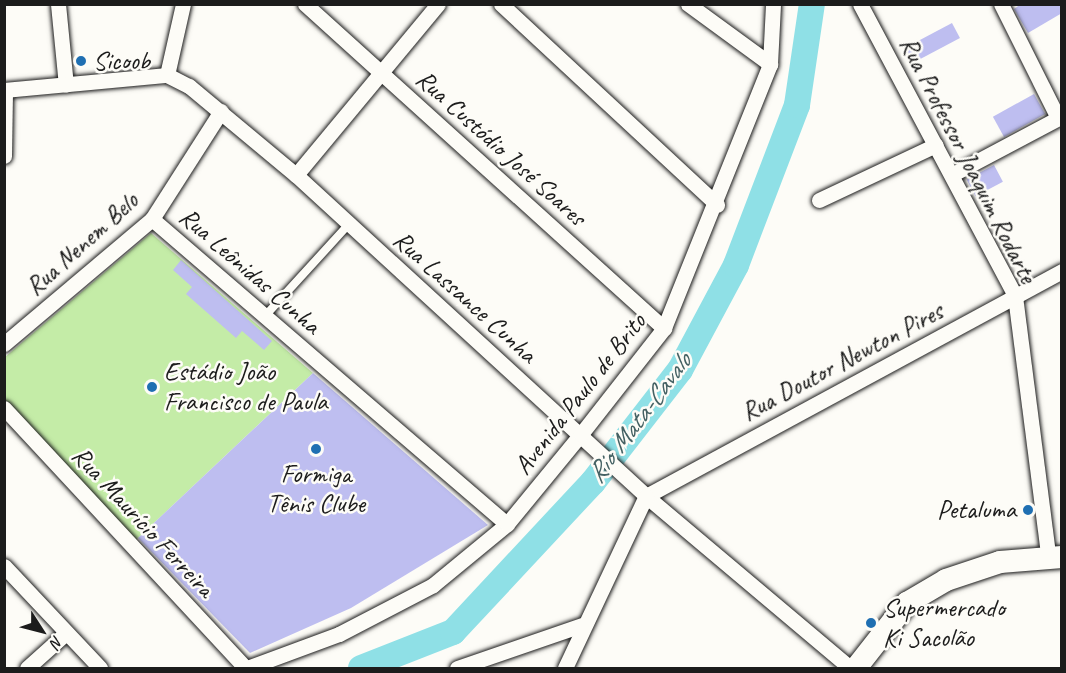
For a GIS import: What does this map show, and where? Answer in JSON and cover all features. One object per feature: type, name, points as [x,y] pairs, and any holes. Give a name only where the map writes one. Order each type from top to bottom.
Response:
[{"type":"main road","points":[[856,669],[886,624],[926,591],[1000,562],[1055,556]]},
{"type":"street","points":[[58,4],[66,85]]},
{"type":"street","points":[[4,156],[5,90],[167,75],[183,4]]},
{"type":"street","name":"Rua Custódio José Soares","points":[[305,4],[664,328]]},
{"type":"street","points":[[296,176],[380,71],[438,4]]},
{"type":"street","points":[[501,4],[717,205]]},
{"type":"street","points":[[688,4],[770,64]]},
{"type":"street","name":"Avenida Paulo de Brito","points":[[246,669],[339,634],[433,585],[507,524],[581,434],[664,328],[717,205],[770,64],[773,4]]},
{"type":"street","name":"Rua Professor Joaquim Rodarte","points":[[860,4],[953,174],[1015,296],[1055,556]]},
{"type":"street","points":[[953,174],[1060,117],[1001,4]]},
{"type":"street","name":"Rua Lassance Cunha","points":[[167,75],[221,111],[296,176],[581,434],[646,496],[850,669]]},
{"type":"street","name":"Rua Nenem Belo","points":[[4,344],[152,219],[221,111]]},
{"type":"street","points":[[819,200],[936,145]]},
{"type":"street","name":"Rua Leônidas Cunha","points":[[152,219],[507,524]]},
{"type":"street","name":"Rua Doutor Newton Pires","points":[[646,496],[1062,271]]},
{"type":"street","name":"Rua Maurício Ferreira","points":[[4,408],[246,669]]},
{"type":"street","points":[[565,669],[582,625],[646,496]]},
{"type":"street","points":[[4,566],[100,669]]},
{"type":"street","points":[[457,669],[474,665],[582,625]]},
{"type":"street","points":[[27,669],[66,633]]},
{"type":"lane","points":[[265,316],[348,225]]},
{"type":"green space","name":"Estádio João Francisco de Paula","points":[[151,233],[313,373],[136,540],[5,400],[5,357]]},
{"type":"building","points":[[1021,4],[1062,4],[1062,13],[1028,33],[1014,9]]},
{"type":"building","points":[[952,23],[960,38],[912,63],[904,48]]},
{"type":"building","points":[[1034,94],[1045,114],[1004,137],[993,117]]},
{"type":"building","points":[[994,165],[1003,182],[976,196],[967,180]]},
{"type":"building","points":[[181,260],[272,341],[264,350],[242,331],[236,338],[186,294],[192,287],[173,270]]},
{"type":"building","name":"Formiga Tênis Clube","points":[[313,373],[488,525],[351,608],[250,653],[138,538]]},
{"type":"waterway","name":"Rio Mata-Cavalo","points":[[361,668],[453,632],[593,482],[680,370],[736,265],[797,105],[812,4]]},
{"type":"place","name":"Sicoob","points":[[81,61]]},
{"type":"place","name":"Estádio João Francisco de Paula","points":[[152,387]]},
{"type":"place","name":"Formiga Tênis Clube","points":[[316,449]]},
{"type":"place","name":"Petaluma","points":[[1028,510]]},
{"type":"place","name":"Supermercado Ki Sacolão","points":[[871,623]]}]
